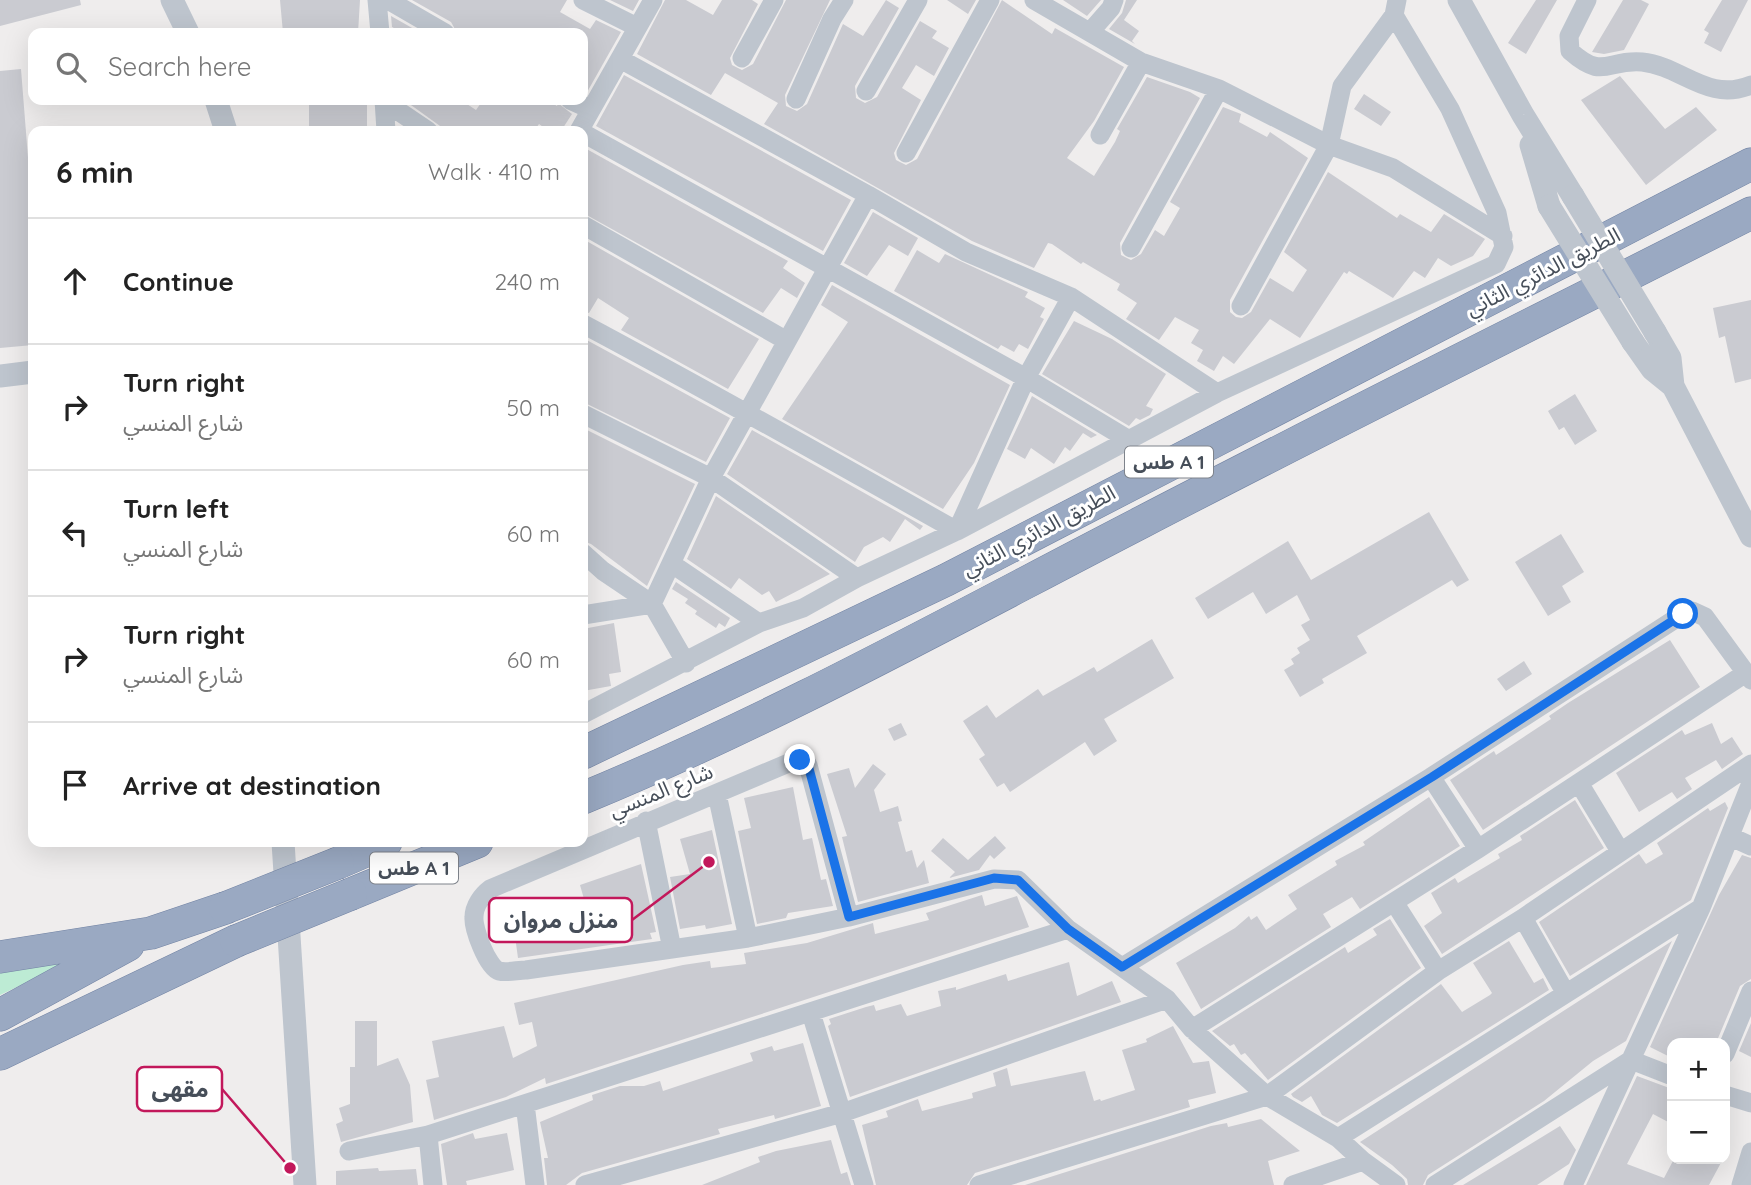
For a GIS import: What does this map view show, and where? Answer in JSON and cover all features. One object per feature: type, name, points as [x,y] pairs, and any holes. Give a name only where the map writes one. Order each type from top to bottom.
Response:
[{"type":"highway","name":"الطريق الدائري الثاني","points":[[588,751],[946,580],[1751,164]]},
{"type":"highway","name":"الطريق الدائري الثاني","points":[[588,796],[664,764],[897,653],[1141,522],[1751,213]]},
{"type":"highway","name":"طس A 1","points":[[150,933],[225,908],[375,847]]},
{"type":"highway","name":"طس A 1","points":[[87,1012],[236,941],[465,847]]},
{"type":"highway","points":[[0,957],[150,933]]},
{"type":"highway","points":[[0,1015],[150,933]]},
{"type":"highway","points":[[0,1054],[87,1012]]},
{"type":"highway","points":[[0,1078],[27,1062],[87,1012]]},
{"type":"street","points":[[377,0],[380,28]]},
{"type":"street","points":[[388,0],[436,28]]},
{"type":"street","points":[[583,0],[637,27]]},
{"type":"street","points":[[583,126],[653,0]]},
{"type":"street","points":[[742,58],[774,0]]},
{"type":"street","points":[[796,99],[832,19],[844,0]]},
{"type":"street","points":[[866,91],[918,0]]},
{"type":"street","points":[[906,153],[990,0]]},
{"type":"street","points":[[1034,0],[1141,62],[1219,89],[1329,145],[1393,168],[1503,236]]},
{"type":"street","points":[[1090,32],[1111,8],[1114,0]]},
{"type":"street","points":[[1459,0],[1522,115],[1670,358],[1673,386],[1751,536]]},
{"type":"street","points":[[1587,0],[1569,36],[1570,51],[1586,65],[1595,68],[1642,62],[1727,93],[1751,85]]},
{"type":"street","points":[[173,1],[186,28]]},
{"type":"street","points":[[588,712],[759,623],[803,608],[857,578],[957,531],[1217,393],[1496,264],[1504,247],[1497,213],[1450,109],[1395,8],[1342,86],[1329,145],[1241,306]]},
{"type":"street","points":[[620,59],[868,195],[965,252],[1071,297],[1217,393]]},
{"type":"street","points":[[1100,135],[1141,62]]},
{"type":"street","points":[[1130,248],[1219,89]]},
{"type":"street","points":[[218,105],[224,126]]},
{"type":"street","points":[[384,105],[386,126]]},
{"type":"street","points":[[390,105],[421,126]]},
{"type":"street","points":[[581,105],[590,109]]},
{"type":"street","points":[[1522,115],[1549,206],[1633,342],[1652,369],[1673,386]]},
{"type":"street","points":[[588,136],[1026,378],[1129,440]]},
{"type":"street","points":[[652,604],[711,478],[868,195]]},
{"type":"street","points":[[588,229],[787,341]]},
{"type":"street","points":[[957,531],[1026,378],[1071,297]]},
{"type":"street","points":[[588,327],[747,411],[786,437],[957,531]]},
{"type":"street","points":[[0,376],[28,373]]},
{"type":"street","points":[[588,416],[711,478],[857,578]]},
{"type":"street","points":[[588,558],[603,571],[652,604],[686,663]]},
{"type":"street","points":[[669,569],[675,566],[759,623]]},
{"type":"street","points":[[588,614],[652,604]]},
{"type":"street","points":[[1122,967],[1432,777],[1692,611],[1705,617],[1749,677],[1192,1029]]},
{"type":"street","name":"شارع المنسي","points":[[588,846],[795,760],[806,762],[849,917]]},
{"type":"street","points":[[979,1185],[1267,1096],[1438,971],[1523,918],[1751,764]]},
{"type":"street","points":[[1432,777],[1478,849]]},
{"type":"street","points":[[1579,783],[1620,851]]},
{"type":"street","points":[[1573,1185],[1701,908],[1751,783]]},
{"type":"street","points":[[717,794],[748,938]]},
{"type":"street","points":[[646,821],[672,949]]},
{"type":"street","points":[[1731,837],[1751,846]]},
{"type":"street","points":[[283,847],[305,1185]]},
{"type":"street","name":"شارع المنسي","points":[[586,847],[490,889],[480,899],[473,920],[488,962],[500,971],[748,938],[849,917],[951,889],[1003,879],[1018,880],[1068,929],[1167,999],[1192,1029],[1267,1096],[1338,1138],[1363,1161],[1396,1185]]},
{"type":"street","points":[[1394,902],[1438,971]]},
{"type":"street","points":[[1338,1138],[1701,908]]},
{"type":"street","points":[[1523,918],[1566,992]]},
{"type":"street","points":[[349,1150],[428,1135],[1068,929]]},
{"type":"street","points":[[1730,1042],[1751,991]]},
{"type":"street","points":[[585,1185],[842,1112],[1167,999]]},
{"type":"street","points":[[811,1013],[864,1185]]},
{"type":"street","points":[[1631,1060],[1667,1074]]},
{"type":"street","points":[[1435,1185],[1631,1060]]},
{"type":"street","points":[[1730,1097],[1751,1103]]},
{"type":"street","points":[[525,1104],[534,1185]]},
{"type":"street","points":[[428,1135],[433,1185]]},
{"type":"street","points":[[1741,1185],[1751,1152]]},
{"type":"street","points":[[1293,1185],[1363,1161]]},
{"type":"green space","points":[[89,953],[0,995],[0,968]]},
{"type":"building","points":[[0,0],[80,0],[81,5],[0,26]]},
{"type":"building","points":[[280,0],[360,0],[358,28],[283,28]]},
{"type":"building","points":[[412,0],[567,0],[560,12],[590,29],[596,20],[621,32],[588,90],[588,28],[454,28],[451,22]]},
{"type":"building","points":[[610,0],[639,0],[633,11]]},
{"type":"building","points":[[665,0],[686,0],[713,15],[722,0],[752,0],[758,4],[730,58],[732,65],[742,70],[753,64],[786,0],[830,0],[785,95],[786,106],[797,111],[807,104],[843,24],[863,36],[886,0],[899,8],[855,86],[856,98],[865,103],[877,97],[920,21],[937,31],[932,38],[949,48],[934,76],[916,65],[902,88],[921,100],[894,153],[896,160],[906,165],[917,159],[1002,0],[1052,34],[1055,28],[1124,67],[1094,121],[1067,158],[1094,176],[1115,142],[1120,131],[1117,129],[1147,77],[1190,92],[1200,98],[1120,243],[1121,255],[1131,260],[1141,254],[1155,230],[1164,236],[1180,208],[1170,202],[1223,107],[1241,114],[1239,122],[1267,137],[1270,132],[1308,158],[1230,300],[1230,312],[1236,317],[1242,318],[1251,312],[1270,278],[1293,292],[1307,270],[1284,252],[1328,172],[1397,218],[1400,214],[1431,232],[1444,214],[1485,239],[1473,256],[1451,266],[1438,258],[1425,278],[1414,271],[1393,298],[1349,271],[1347,274],[1344,272],[1300,338],[1270,319],[1234,364],[1223,356],[1214,371],[1197,361],[1203,350],[1191,343],[1199,330],[1175,317],[1159,340],[1126,319],[1137,303],[1117,290],[1120,284],[1083,262],[1081,264],[1052,244],[1048,243],[1034,268],[972,241],[764,124],[778,103],[725,73],[711,95],[637,54]]},
{"type":"building","points":[[947,0],[976,0],[968,14]]},
{"type":"building","points":[[1063,0],[1101,0],[1087,16]]},
{"type":"building","points":[[1126,0],[1137,0],[1124,20],[1139,31],[1132,41],[1135,44],[1109,29],[1122,13]]},
{"type":"building","points":[[1536,0],[1557,0],[1526,54],[1508,43]]},
{"type":"building","points":[[1623,0],[1641,0],[1649,4],[1624,50],[1604,54],[1592,52]]},
{"type":"building","points":[[1722,0],[1748,0],[1721,52],[1704,43],[1709,33],[1704,30]]},
{"type":"building","points":[[391,16],[412,28],[394,28]]},
{"type":"building","points":[[21,69],[28,158],[28,345],[0,348],[0,71]]},
{"type":"building","points":[[624,75],[851,200],[823,251],[596,126]]},
{"type":"building","points":[[1620,76],[1665,129],[1696,107],[1717,130],[1646,185],[1581,100]]},
{"type":"building","points":[[1364,94],[1391,112],[1381,126],[1354,109]]},
{"type":"building","points":[[309,105],[367,105],[367,126],[309,126]]},
{"type":"building","points":[[411,105],[468,105],[476,110],[480,105],[561,105],[572,114],[564,126],[440,126]]},
{"type":"building","points":[[588,150],[788,261],[783,268],[805,283],[797,298],[781,288],[763,313],[588,216]]},
{"type":"building","points":[[873,212],[918,238],[908,256],[889,245],[867,276],[844,263]]},
{"type":"building","points":[[588,242],[759,339],[728,389],[621,330],[629,318],[598,298],[589,313]]},
{"type":"building","points":[[917,250],[939,263],[945,254],[1028,292],[1025,297],[1045,308],[1040,317],[1044,319],[1028,349],[1019,344],[1014,352],[1001,345],[998,349],[894,291]]},
{"type":"building","points":[[832,285],[1010,385],[974,463],[943,509],[782,419],[848,322],[821,305]]},
{"type":"building","points":[[1751,300],[1751,379],[1735,383],[1725,336],[1719,338],[1713,308]]},
{"type":"building","points":[[1074,321],[1112,339],[1166,374],[1146,406],[1153,409],[1150,415],[1140,420],[1136,418],[1129,426],[1042,374]]},
{"type":"building","points":[[588,341],[730,418],[706,462],[588,404]]},
{"type":"building","points":[[1575,394],[1597,431],[1575,445],[1564,427],[1559,430],[1548,411]]},
{"type":"building","points":[[1032,396],[1097,435],[1091,438],[1083,433],[1070,451],[1065,447],[1054,464],[1031,448],[1025,459],[1007,449]]},
{"type":"building","points":[[588,430],[695,484],[647,586],[588,543]]},
{"type":"building","points":[[752,430],[923,526],[920,530],[905,519],[890,542],[883,537],[864,547],[855,562],[727,474]]},
{"type":"building","points":[[716,496],[830,574],[776,602],[769,591],[762,595],[739,578],[731,589],[687,559]]},
{"type":"building","points":[[1429,512],[1469,580],[1457,587],[1452,580],[1357,636],[1367,653],[1322,679],[1324,683],[1300,697],[1284,670],[1294,664],[1291,659],[1300,653],[1297,648],[1310,640],[1301,625],[1310,620],[1297,595],[1266,614],[1253,592],[1208,619],[1195,598],[1288,541],[1311,580]]},
{"type":"building","points":[[1561,534],[1584,572],[1562,586],[1571,602],[1548,616],[1515,562]]},
{"type":"building","points":[[676,582],[730,618],[725,627],[719,623],[716,628],[695,614],[697,611],[685,603],[688,599],[672,589]]},
{"type":"building","points":[[614,623],[621,672],[609,674],[611,686],[588,690],[588,628]]},
{"type":"building","points":[[1152,639],[1174,678],[1104,719],[1117,741],[1094,756],[1085,742],[1010,792],[1004,783],[997,787],[979,759],[985,755],[963,721],[987,705],[996,718],[1038,689],[1043,696],[1094,667],[1097,672]]},
{"type":"building","points":[[1670,640],[1700,687],[1483,830],[1450,780],[1494,751],[1496,755],[1551,719],[1549,716],[1568,703]]},
{"type":"building","points":[[1524,661],[1532,674],[1506,691],[1497,679]]},
{"type":"building","points":[[901,723],[907,735],[894,741],[888,729]]},
{"type":"building","points":[[1712,723],[1721,744],[1732,737],[1743,754],[1722,769],[1716,760],[1685,778],[1692,789],[1677,799],[1672,792],[1639,812],[1616,773],[1682,730],[1685,735]]},
{"type":"building","points":[[873,764],[886,774],[874,790],[880,812],[898,806],[902,821],[898,822],[906,852],[912,850],[917,868],[924,860],[929,883],[858,902],[842,837],[847,836],[827,774],[849,768],[855,788]]},
{"type":"building","points":[[793,787],[803,840],[812,838],[821,880],[826,879],[833,906],[788,913],[786,918],[757,924],[738,831],[751,828],[744,798]]},
{"type":"building","points":[[1429,797],[1460,846],[1360,909],[1352,897],[1323,914],[1331,927],[1201,1009],[1176,963],[1235,928],[1249,916],[1251,920],[1257,916],[1266,930],[1297,909],[1288,895],[1337,865],[1335,861],[1365,845],[1363,842]]},
{"type":"building","points":[[1575,800],[1604,848],[1442,954],[1424,926],[1442,913],[1431,893],[1455,878],[1458,883],[1500,858],[1498,854],[1522,840],[1520,836]]},
{"type":"building","points":[[1725,802],[1728,808],[1691,900],[1570,976],[1539,922],[1639,854],[1646,864],[1663,854],[1657,843],[1708,808],[1710,811]]},
{"type":"building","points":[[712,830],[732,924],[706,929],[705,925],[680,929],[670,877],[690,874],[680,839]]},
{"type":"building","points":[[995,836],[1006,848],[994,859],[990,855],[979,870],[949,878],[955,872],[931,851],[943,838],[968,860]]},
{"type":"building","points":[[1742,855],[1751,858],[1751,979],[1740,986],[1718,1038],[1667,1038],[1667,1056],[1650,1047],[1719,895]]},
{"type":"building","points":[[641,864],[656,932],[650,933],[652,939],[518,958],[514,929],[508,930],[504,906],[535,901],[536,910],[584,899],[580,885]]},
{"type":"building","points":[[982,895],[985,906],[1017,896],[1029,927],[546,1084],[545,1078],[506,1097],[434,1120],[426,1080],[439,1077],[432,1041],[504,1026],[513,1058],[537,1046],[532,1022],[519,1025],[514,1003],[683,965],[710,961],[711,968],[746,964],[744,953],[807,943],[873,923],[875,934],[929,920],[926,913]]},
{"type":"building","points":[[1390,919],[1421,968],[1268,1080],[1245,1053],[1241,1055],[1234,1044],[1230,1046],[1212,1031],[1345,947],[1348,953],[1377,935],[1373,929]]},
{"type":"building","points":[[1509,941],[1534,983],[1543,978],[1549,990],[1337,1123],[1322,1115],[1311,1096],[1302,1102],[1293,1097],[1291,1094],[1441,984],[1462,1012],[1490,995],[1492,993],[1473,963]]},
{"type":"building","points":[[1672,941],[1626,1041],[1593,1061],[1544,1101],[1428,1175],[1423,1185],[1408,1185],[1407,1179],[1392,1165],[1360,1142]]},
{"type":"building","points":[[1069,962],[1077,996],[1112,981],[1121,1002],[850,1097],[828,1026],[831,1024],[829,1019],[874,1005],[876,1011],[901,1004],[907,1016],[941,1006],[938,991],[956,987],[956,990],[1006,974],[1008,981]]},
{"type":"building","points":[[355,1021],[377,1021],[377,1066],[398,1058],[410,1085],[413,1122],[341,1142],[336,1124],[343,1121],[339,1108],[350,1104],[350,1067],[355,1067]]},
{"type":"building","points":[[1751,1023],[1751,1057],[1739,1051]]},
{"type":"building","points":[[1173,1026],[1193,1063],[1209,1061],[1216,1093],[1188,1100],[1190,1107],[975,1173],[967,1185],[876,1185],[862,1125],[888,1117],[886,1111],[918,1099],[922,1111],[973,1098],[972,1093],[996,1086],[993,1073],[1007,1068],[1011,1086],[1085,1071],[1094,1101],[1101,1101],[1135,1090],[1122,1050],[1147,1042],[1146,1039]]},
{"type":"building","points":[[803,1043],[821,1106],[775,1119],[774,1115],[718,1129],[720,1134],[582,1173],[566,1185],[547,1185],[544,1158],[548,1158],[540,1122],[593,1100],[592,1095],[620,1086],[644,1086],[660,1081],[663,1091],[753,1061],[750,1053],[772,1046],[774,1051]]},
{"type":"building","points":[[1637,1076],[1667,1087],[1667,1121],[1653,1114],[1627,1164],[1664,1178],[1671,1164],[1720,1164],[1709,1185],[1586,1185]]},
{"type":"building","points":[[1261,1119],[1300,1151],[1268,1161],[1274,1185],[1025,1185],[1211,1126],[1227,1123],[1228,1127]]},
{"type":"building","points":[[1560,1126],[1576,1150],[1569,1164],[1537,1185],[1463,1185]]},
{"type":"building","points":[[473,1133],[475,1139],[507,1133],[514,1170],[466,1181],[467,1185],[447,1185],[441,1144]]},
{"type":"building","points":[[831,1140],[841,1174],[847,1172],[851,1185],[702,1185],[760,1162],[758,1157]]},
{"type":"building","points":[[378,1168],[379,1171],[416,1169],[418,1185],[336,1185],[336,1171]]},
{"type":"place","name":"منزل مروان","points":[[709,862]]},
{"type":"place","name":"مقهى","points":[[290,1168]]},
{"type":"route","points":[[800,760],[808,765],[849,917],[994,878],[1018,880],[1068,929],[1122,967],[1432,777],[1683,614]]}]
